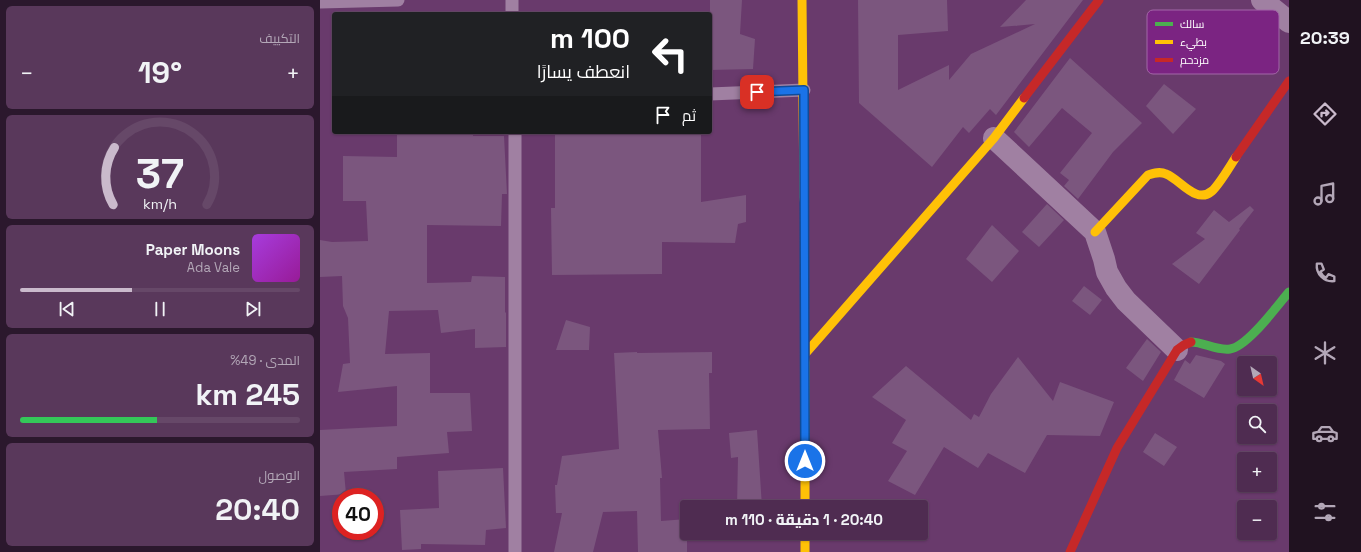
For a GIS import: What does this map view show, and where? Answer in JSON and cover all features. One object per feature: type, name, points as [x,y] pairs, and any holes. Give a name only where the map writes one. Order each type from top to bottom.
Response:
[{"type":"street","points":[[802,0],[804,90],[805,500]]},
{"type":"street","points":[[805,354],[994,138],[1099,0]]},
{"type":"street","points":[[1262,0],[1274,10]]},
{"type":"street","points":[[1279,14],[1289,22]]},
{"type":"street","points":[[1095,232],[1148,175],[1154,171],[1161,171],[1167,174],[1197,194],[1208,194],[1212,191],[1289,81]]},
{"type":"street","points":[[994,138],[1095,232],[1107,272],[1116,288],[1126,301],[1177,350]]},
{"type":"street","points":[[1070,552],[1117,448],[1182,344],[1196,341],[1216,348],[1229,349],[1238,346],[1246,341],[1289,292]]},
{"type":"street","points":[[805,540],[805,552]]},
{"type":"lane","points":[[320,2],[398,0]]},
{"type":"lane","points":[[512,0],[512,12]]},
{"type":"lane","points":[[712,94],[804,90]]},
{"type":"lane","points":[[515,134],[515,552]]},
{"type":"building","points":[[710,0],[742,0],[740,34],[755,39],[753,69],[712,70],[712,12],[710,12]]},
{"type":"building","points":[[858,0],[947,0],[948,31],[898,35],[898,90],[949,65],[949,80],[971,54],[1035,24],[1000,27],[1026,0],[1083,0],[996,115],[990,109],[969,133],[963,127],[932,167],[859,103]]},
{"type":"building","points":[[1070,58],[1142,123],[1113,152],[1078,199],[1064,186],[1069,180],[1060,173],[1092,133],[1062,108],[1029,147],[1014,132]]},
{"type":"building","points":[[1164,84],[1196,109],[1173,134],[1146,106]]},
{"type":"building","points":[[397,134],[473,134],[473,136],[504,136],[507,194],[502,194],[501,226],[427,225],[427,283],[471,282],[472,276],[505,277],[506,347],[475,348],[475,329],[441,333],[438,310],[389,311],[385,354],[430,353],[430,393],[470,393],[472,431],[447,432],[449,453],[397,457],[397,469],[344,472],[345,488],[332,488],[332,495],[320,496],[320,430],[397,426],[397,386],[338,392],[343,364],[350,363],[348,318],[343,306],[342,276],[320,277],[320,240],[332,242],[368,241],[366,201],[343,201],[343,156],[397,157]]},
{"type":"building","points":[[555,134],[701,134],[701,202],[746,195],[746,222],[738,224],[735,243],[662,242],[662,274],[552,275],[551,208],[555,208]]},
{"type":"building","points":[[1047,204],[1064,220],[1039,247],[1022,232]]},
{"type":"building","points":[[1250,206],[1254,210],[1199,284],[1172,264],[1205,239],[1196,233],[1214,210],[1229,222]]},
{"type":"building","points":[[992,225],[1019,251],[992,282],[966,259]]},
{"type":"building","points":[[1084,286],[1102,300],[1090,315],[1072,301]]},
{"type":"building","points":[[566,320],[590,327],[589,350],[556,350]]},
{"type":"building","points":[[1147,339],[1161,352],[1143,381],[1126,368]]},
{"type":"building","points":[[712,352],[712,373],[709,373],[710,429],[658,430],[662,478],[660,478],[661,521],[680,520],[680,540],[687,540],[687,552],[638,552],[637,511],[603,512],[593,552],[554,552],[562,513],[556,513],[555,485],[557,485],[562,456],[619,449],[614,353]]},
{"type":"building","points":[[1196,355],[1221,361],[1225,364],[1204,398],[1174,380],[1185,360],[1190,364]]},
{"type":"building","points":[[1018,357],[1053,401],[1060,382],[1114,402],[1100,436],[1047,435],[1025,473],[988,453],[978,468],[944,447],[915,495],[888,481],[907,451],[892,443],[906,420],[872,397],[906,366],[971,420],[974,414],[979,417],[991,394]]},
{"type":"building","points":[[757,430],[762,500],[737,500],[738,457],[731,458],[729,433]]},
{"type":"building","points":[[1155,433],[1177,447],[1164,466],[1143,452]]},
{"type":"building","points":[[503,468],[506,528],[486,530],[485,545],[421,544],[421,549],[402,550],[400,510],[439,508],[438,471]]},
{"type":"traffic: fast","points":[[1191,342],[1201,343],[1215,348],[1230,349],[1237,347],[1253,334],[1289,292]]},
{"type":"traffic: slow","points":[[802,0],[804,200]]},
{"type":"traffic: slow","points":[[805,354],[994,138],[1024,98]]},
{"type":"traffic: slow","points":[[1095,232],[1148,175],[1164,173],[1188,190],[1200,195],[1206,194],[1212,191],[1218,184],[1236,157]]},
{"type":"traffic: slow","points":[[805,360],[805,500]]},
{"type":"traffic: slow","points":[[805,540],[805,552]]},
{"type":"traffic: jam","points":[[1024,98],[1099,0]]},
{"type":"traffic: jam","points":[[1236,157],[1289,81]]},
{"type":"traffic: jam","points":[[804,200],[805,360]]},
{"type":"traffic: jam","points":[[1070,552],[1117,448],[1177,350],[1191,342]]},
{"type":"route","points":[[757,92],[804,90],[805,461]]}]
